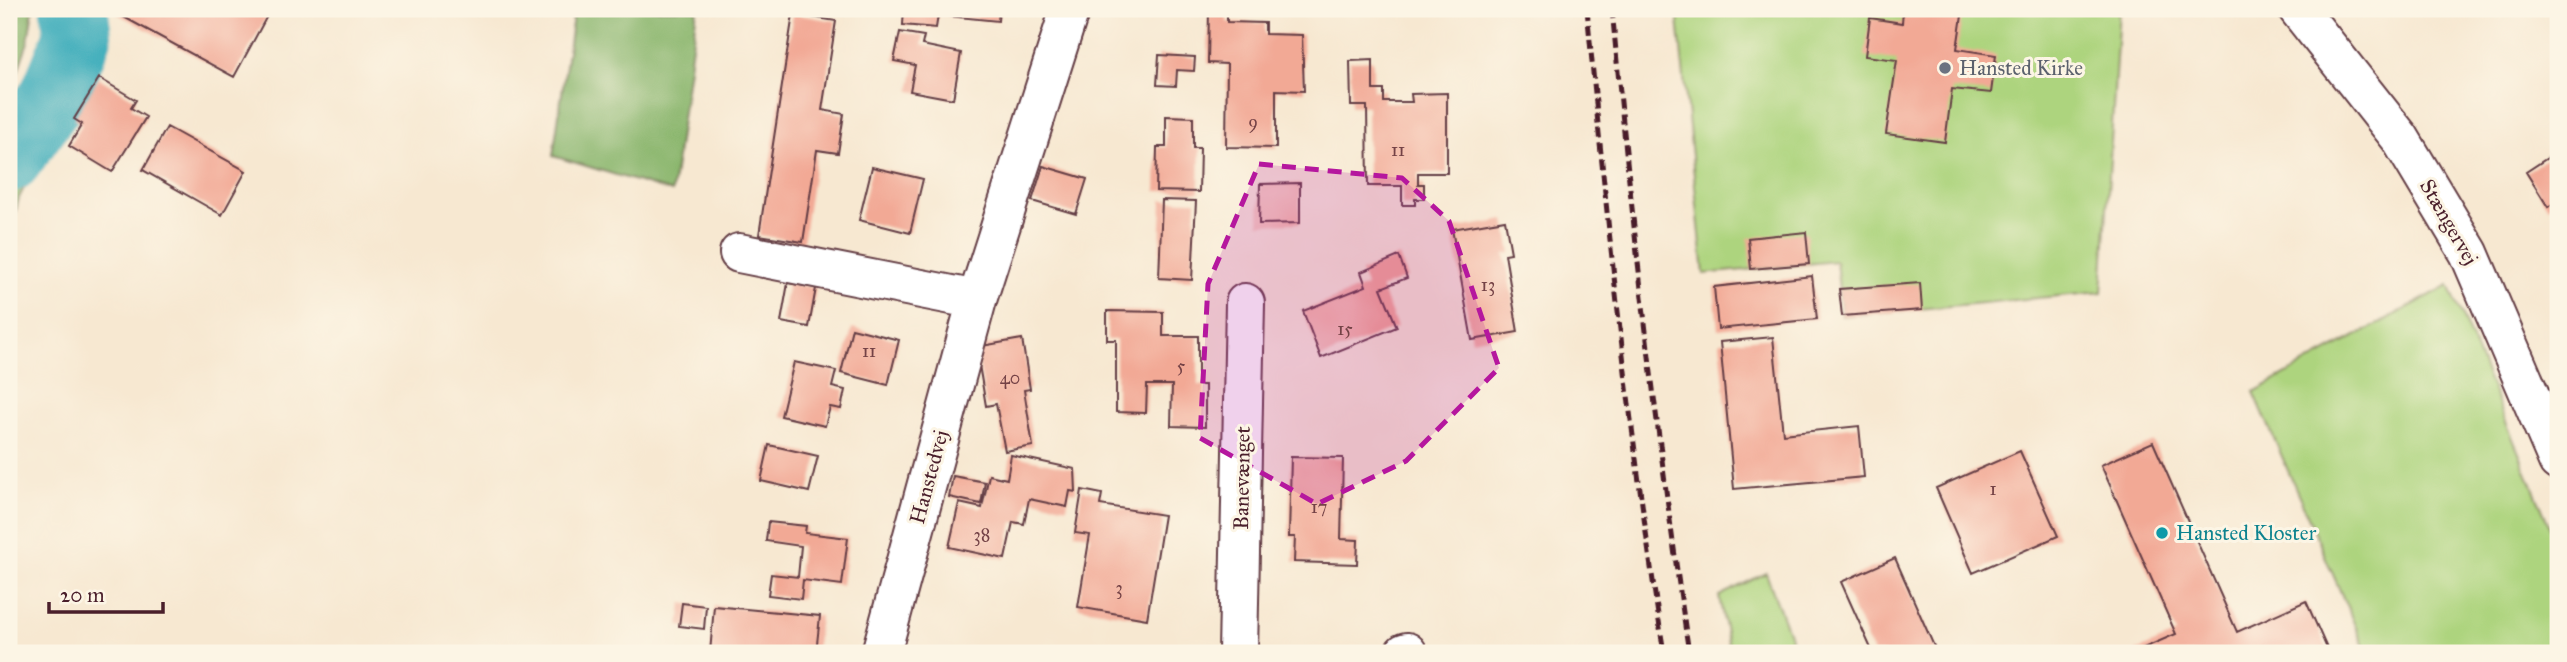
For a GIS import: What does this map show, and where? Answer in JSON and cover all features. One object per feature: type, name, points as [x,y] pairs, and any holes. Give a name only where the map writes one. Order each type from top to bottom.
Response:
[{"type":"street","name":"Hanstedvej","points":[[881,653],[976,300],[1070,9]]},
{"type":"street","name":"Stængervej","points":[[2298,9],[2400,138],[2469,253],[2558,461]]},
{"type":"street","points":[[739,253],[976,300]]},
{"type":"street","name":"Banevænget","points":[[1238,653],[1245,303]]},
{"type":"highlighted area","points":[[1259,164],[1402,178],[1449,221],[1499,368],[1406,461],[1317,504],[1200,438],[1208,284]]},
{"type":"green space","points":[[15,9],[33,9],[28,42],[9,96],[9,23]]},
{"type":"green space","points":[[574,9],[697,9],[672,192],[553,156]]},
{"type":"green space","points":[[1677,9],[2119,9],[2102,292],[1842,316],[1836,261],[1704,274]]},
{"type":"green space","points":[[9,130],[43,150],[19,198],[9,236]]},
{"type":"green space","points":[[2449,285],[2558,547],[2558,653],[2348,653],[2364,646],[2254,392]]},
{"type":"green space","points":[[1766,573],[1796,653],[1730,653],[1719,596]]},
{"type":"building","points":[[109,9],[254,9],[267,16],[234,77]]},
{"type":"building","points":[[904,9],[999,9],[998,21],[938,15],[936,28],[903,25]]},
{"type":"building","points":[[1231,9],[1256,9],[1255,14]]},
{"type":"building","name":"Hansted Kirke","points":[[1903,9],[1963,9],[1957,49],[1996,55],[1991,93],[1952,89],[1945,142],[1886,134],[1897,60],[1865,56],[1870,18],[1902,23]]},
{"type":"building","points":[[1209,10],[1227,10],[1227,22],[1265,23],[1265,34],[1302,35],[1304,91],[1276,90],[1276,148],[1226,147],[1227,64],[1208,63]]},
{"type":"building","points":[[793,14],[836,21],[822,110],[844,114],[838,153],[817,150],[803,242],[759,235]]},
{"type":"building","points":[[900,32],[924,36],[922,45],[961,53],[953,99],[910,91],[915,65],[894,61]]},
{"type":"building","points":[[1159,55],[1195,57],[1194,71],[1177,70],[1176,86],[1157,85]]},
{"type":"building","points":[[1373,60],[1373,90],[1384,90],[1384,102],[1412,102],[1411,94],[1447,93],[1447,173],[1418,173],[1418,184],[1424,184],[1424,199],[1415,199],[1415,205],[1402,205],[1402,186],[1368,186],[1367,106],[1351,106],[1350,61]]},
{"type":"building","points":[[99,78],[136,100],[131,108],[146,117],[112,172],[69,146],[82,124],[74,119]]},
{"type":"building","points":[[1166,116],[1193,117],[1193,148],[1200,148],[1199,192],[1156,191],[1157,147],[1166,147]]},
{"type":"building","points":[[167,127],[246,171],[222,215],[143,170]]},
{"type":"building","points":[[2558,151],[2558,200],[2548,207],[2526,172]]},
{"type":"building","points":[[1043,166],[1087,179],[1076,214],[1032,201]]},
{"type":"building","points":[[872,167],[923,179],[910,233],[859,220]]},
{"type":"building","points":[[1300,183],[1300,223],[1259,224],[1260,184]]},
{"type":"building","points":[[1162,200],[1196,201],[1192,280],[1159,278]]},
{"type":"building","points":[[1505,220],[1511,253],[1505,254],[1518,332],[1472,340],[1452,229]]},
{"type":"building","points":[[1806,232],[1809,264],[1751,269],[1748,238]]},
{"type":"building","points":[[1399,256],[1407,278],[1381,288],[1397,327],[1321,358],[1303,311],[1366,286],[1361,272]]},
{"type":"building","points":[[1812,276],[1817,319],[1718,329],[1714,287]]},
{"type":"building","points":[[788,283],[816,288],[809,327],[781,322]]},
{"type":"building","points":[[1920,283],[1922,310],[1842,316],[1839,289]]},
{"type":"building","points":[[1107,311],[1163,312],[1163,336],[1198,336],[1198,385],[1205,385],[1205,427],[1171,426],[1172,385],[1147,385],[1146,413],[1116,412],[1116,340],[1107,340]]},
{"type":"building","points":[[852,328],[899,340],[888,385],[841,373]]},
{"type":"building","points":[[1773,337],[1783,434],[1859,426],[1864,477],[1734,489],[1720,342]]},
{"type":"building","points":[[1022,339],[1030,389],[1024,390],[1033,446],[1005,451],[996,404],[986,406],[976,347]]},
{"type":"building","points":[[794,362],[836,371],[832,387],[845,390],[841,409],[830,407],[825,426],[781,416]]},
{"type":"building","name":"Hansted Kloster","points":[[2153,442],[2237,632],[2306,601],[2329,653],[2275,653],[2273,648],[2262,653],[2132,653],[2176,634],[2101,465]]},
{"type":"building","points":[[769,445],[818,456],[809,492],[761,481]]},
{"type":"building","points":[[2020,451],[2058,536],[1973,573],[1936,488]]},
{"type":"building","points":[[1011,455],[1075,469],[1076,492],[1070,491],[1067,507],[1029,499],[1024,524],[1013,522],[1005,559],[949,547],[959,503],[982,508],[989,475],[1007,479]]},
{"type":"building","points":[[1291,457],[1343,458],[1341,539],[1358,540],[1357,564],[1294,562],[1295,537],[1289,537]]},
{"type":"building","points":[[953,476],[985,482],[981,504],[949,497]]},
{"type":"building","points":[[1082,490],[1102,494],[1100,505],[1164,515],[1147,619],[1078,607],[1090,535],[1075,533]]},
{"type":"building","points":[[768,522],[806,526],[805,533],[848,538],[842,585],[803,580],[801,599],[768,595],[771,574],[798,577],[801,546],[766,541]]},
{"type":"building","points":[[1895,558],[1937,653],[1873,653],[1841,582]]},
{"type":"building","points":[[682,603],[706,606],[704,629],[679,626]]},
{"type":"building","points":[[714,606],[820,616],[816,653],[710,653]]},
{"type":"waterway","points":[[9,158],[53,97],[78,36],[74,9]]},
{"type":"railway","points":[[1587,9],[1620,331],[1664,653]]},
{"type":"railway","points":[[1612,9],[1646,331],[1689,653]]},
{"type":"place","name":"Hansted Kirke","points":[[1945,68]]},
{"type":"place","name":"Hansted Kloster","points":[[2162,533]]}]
